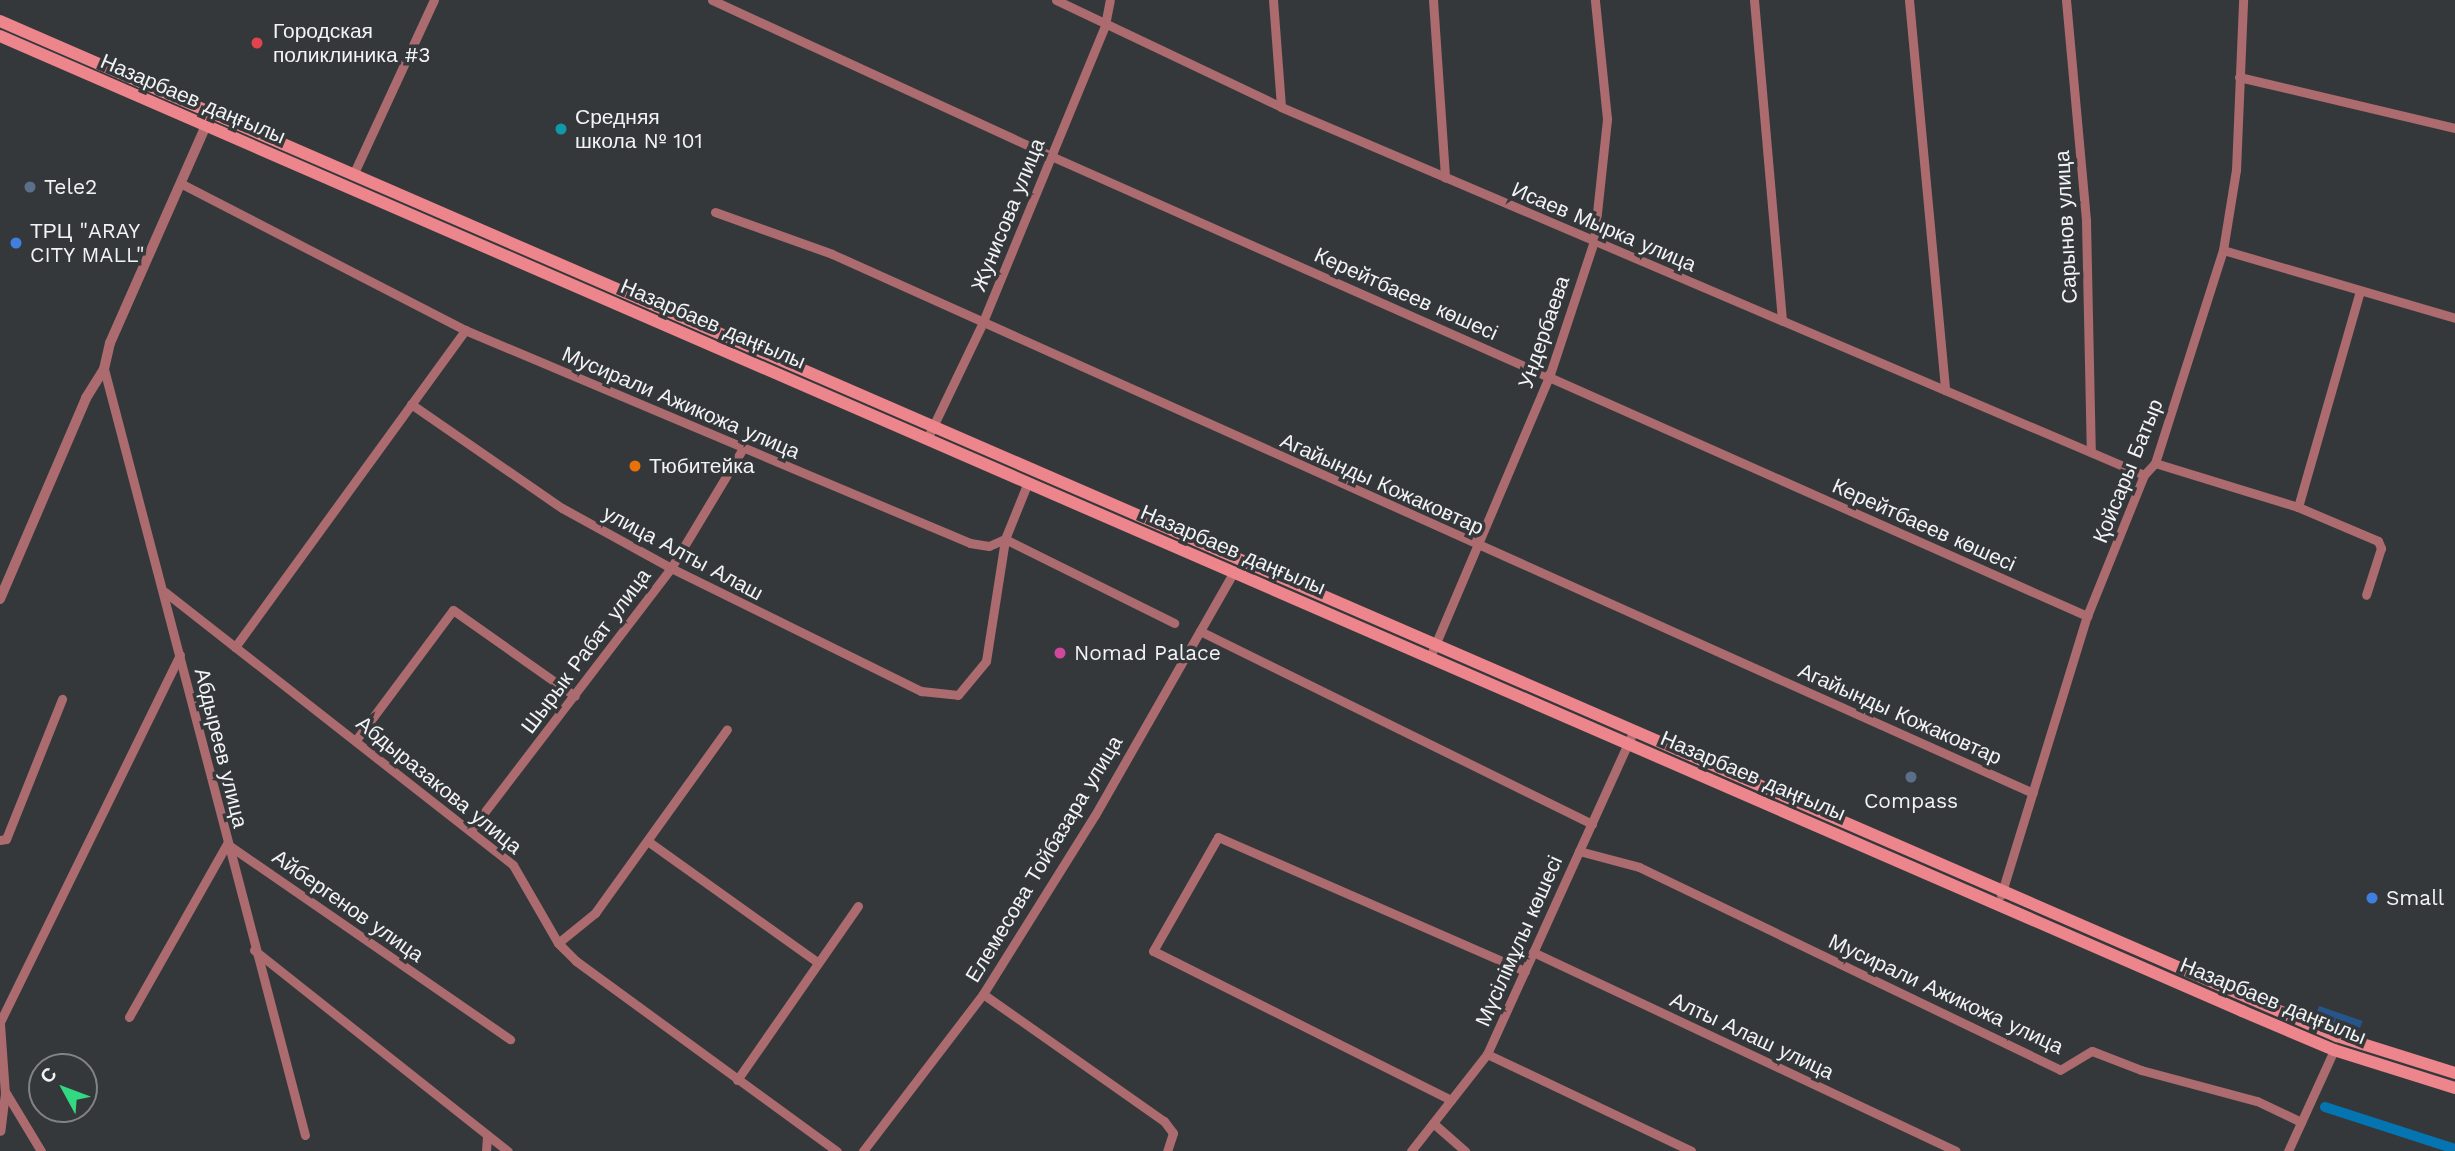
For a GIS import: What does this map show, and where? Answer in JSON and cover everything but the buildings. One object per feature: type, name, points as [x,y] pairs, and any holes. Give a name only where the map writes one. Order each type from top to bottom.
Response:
[{"type":"main road","name":"Назарбаев даңғылы","points":[[0,21],[1435,644],[1631,737],[2242,1011],[2334,1049],[2455,1088]]},
{"type":"main road","name":"Назарбаев даңғылы","points":[[0,36],[1430,657],[2003,890],[2337,1036],[2455,1073]]},
{"type":"main road","points":[[2242,1011],[2248,997]]},
{"type":"street","points":[[353,174],[434,0]]},
{"type":"street","name":"Керейтбаеев көшесі","points":[[712,0],[1051,156],[2087,616]]},
{"type":"street","name":"Исаев Мырка улица","points":[[1056,0],[1281,107],[2144,475]]},
{"type":"street","name":"Жунисова улица","points":[[927,439],[982,324],[1105,25],[1110,0]]},
{"type":"street","points":[[1273,0],[1281,107]]},
{"type":"street","points":[[1433,0],[1445,178]]},
{"type":"street","name":"Ундербаева","points":[[1430,657],[1549,377],[1594,241],[1607,119],[1595,0]]},
{"type":"street","points":[[1754,0],[1782,321]]},
{"type":"street","points":[[1909,0],[1945,390]]},
{"type":"street","name":"Сарынов улица","points":[[2066,0],[2086,221],[2091,452]]},
{"type":"street","name":"Қойсары Батыр","points":[[1998,903],[2087,616],[2144,475],[2154,463],[2223,250],[2236,170],[2243,0]]},
{"type":"street","points":[[2239,77],[2455,128]]},
{"type":"street","points":[[0,599],[86,398],[104,369],[110,343],[211,113]]},
{"type":"street","name":"Мусирали Ажикожа улица","points":[[182,184],[465,330],[742,450],[970,543],[989,545],[1005,539]]},
{"type":"street","name":"Агайынды Кожаковтар","points":[[715,212],[832,254],[982,324],[2033,793]]},
{"type":"street","points":[[2223,250],[2455,318]]},
{"type":"street","points":[[2298,507],[2360,291]]},
{"type":"street","points":[[235,647],[465,330]]},
{"type":"street","name":"Абдыреев улица","points":[[104,369],[165,592],[253,949],[305,1135]]},
{"type":"street","name":"улица Алты Алаш","points":[[411,404],[562,508],[671,568],[921,691],[958,695],[986,661],[1005,539]]},
{"type":"street","name":"Шырык Рабат улица","points":[[470,831],[671,568],[742,450]]},
{"type":"street","points":[[2154,463],[2298,507],[2378,541],[2381,548],[2366,595]]},
{"type":"street","points":[[1028,482],[1005,539],[1174,623]]},
{"type":"street","name":"Елемесова Тойбазара улица","points":[[863,1151],[983,994],[1095,814],[1234,572]]},
{"type":"street","name":"Абдыразакова улица","points":[[165,592],[513,865],[558,943],[737,1080],[836,1151]]},
{"type":"street","points":[[356,740],[453,610],[575,696]]},
{"type":"street","points":[[1200,631],[1592,824]]},
{"type":"street","points":[[0,1131],[5,1093],[0,1023],[180,655]]},
{"type":"street","points":[[0,840],[6,839],[62,699]]},
{"type":"street","points":[[558,943],[595,913],[649,842],[726,729]]},
{"type":"street","name":"Мүсілімұлы көшесі","points":[[1411,1151],[1487,1054],[1631,737]]},
{"type":"street","points":[[1451,1100],[1153,951],[1218,837],[1525,971]]},
{"type":"street","points":[[649,842],[817,962]]},
{"type":"street","points":[[129,1017],[227,844]]},
{"type":"street","name":"Айбергенов улица","points":[[227,844],[510,1039]]},
{"type":"street","name":"Мусирали Ажикожа улица","points":[[1579,851],[1639,867],[2060,1070],[2092,1051],[2141,1070],[2257,1101],[2301,1122]]},
{"type":"street","points":[[737,1080],[858,905]]},
{"type":"street","points":[[253,949],[508,1151]]},
{"type":"street","name":"Алты Алаш улица","points":[[1534,952],[1955,1151]]},
{"type":"street","points":[[983,994],[1164,1121],[1173,1133],[1167,1151]]},
{"type":"street","points":[[2288,1151],[2334,1049]]},
{"type":"street","points":[[1487,1054],[1691,1151]]},
{"type":"street","points":[[5,1093],[41,1151]]},
{"type":"street","points":[[1433,1123],[1465,1151]]},
{"type":"street","points":[[486,1151],[487,1135]]},
{"type":"shaded area","points":[[2319,1006],[2362,1021],[2358,1034],[2314,1019]]},
{"type":"waterway","points":[[2325,1107],[2455,1149]]},
{"type":"place","name":"Городская поликлиника #3","points":[[257,43]]},
{"type":"place","name":"Средняя школа № 101","points":[[561,129]]},
{"type":"place","name":"Tele2","points":[[30,187]]},
{"type":"place","name":"ТРЦ \"ARAY CITY MALL\"","points":[[16,243]]},
{"type":"place","name":"Тюбитейка","points":[[635,466]]},
{"type":"place","name":"Nomad Palace","points":[[1060,653]]},
{"type":"place","name":"Compass","points":[[1911,777]]},
{"type":"place","name":"Small","points":[[2372,898]]}]
